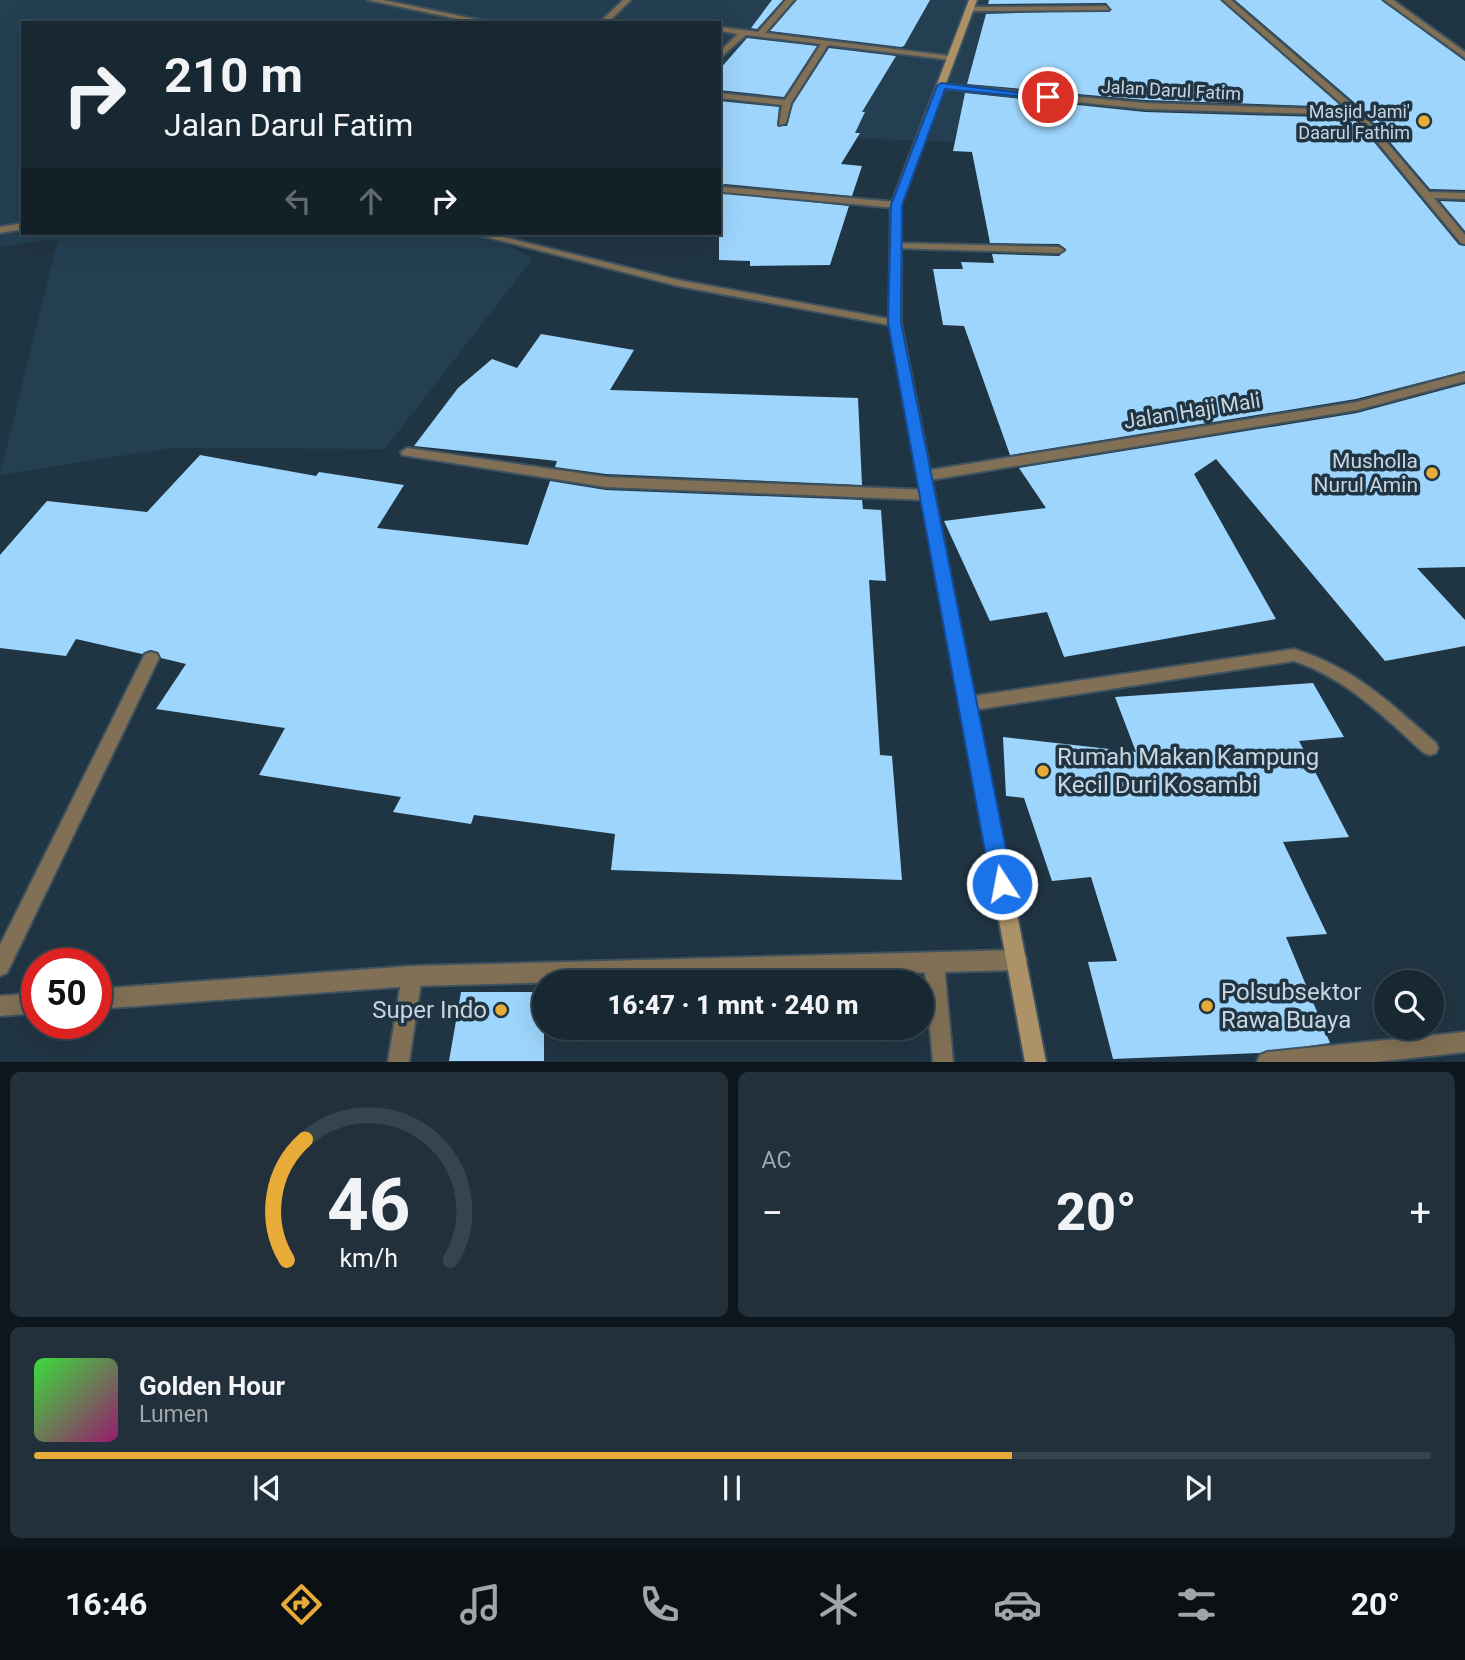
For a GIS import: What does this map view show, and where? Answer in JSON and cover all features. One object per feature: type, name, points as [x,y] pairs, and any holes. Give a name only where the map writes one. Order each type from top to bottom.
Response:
[{"type":"main road","points":[[971,4],[896,205],[895,323],[1036,1062]]},
{"type":"street","points":[[372,0],[481,21]]},
{"type":"street","points":[[605,21],[627,0]]},
{"type":"street","points":[[760,34],[790,0]]},
{"type":"street","points":[[1227,0],[1357,113],[1465,241]]},
{"type":"street","points":[[1388,0],[1465,56]]},
{"type":"street","points":[[971,4],[1106,8]]},
{"type":"street","points":[[721,29],[951,58]]},
{"type":"street","points":[[721,55],[744,32]]},
{"type":"street","points":[[782,123],[787,103],[825,44]]},
{"type":"street","name":"Jalan Darul Fatim","points":[[941,86],[1145,106],[1357,113]]},
{"type":"street","points":[[721,95],[787,103]]},
{"type":"street","points":[[725,190],[896,205]]},
{"type":"street","points":[[1427,195],[1465,196]]},
{"type":"street","points":[[0,230],[21,226]]},
{"type":"street","points":[[484,235],[678,283],[895,323]]},
{"type":"street","points":[[896,246],[1059,250]]},
{"type":"street","name":"Jalan Haji Mali","points":[[924,475],[1357,406],[1465,377]]},
{"type":"street","points":[[407,452],[606,482],[928,495]]},
{"type":"street","points":[[967,704],[1294,655],[1321,662],[1346,676],[1430,748]]},
{"type":"street","points":[[0,966],[151,658]]},
{"type":"street","points":[[112,998],[412,976],[1017,960]]},
{"type":"street","points":[[933,963],[943,1062]]},
{"type":"street","points":[[398,1062],[412,976]]},
{"type":"street","points":[[0,1006],[21,1004]]},
{"type":"street","points":[[1267,1062],[1465,1042]]},
{"type":"shaded area","points":[[0,0],[1004,0],[953,142],[721,133],[721,21],[21,21],[21,235],[489,235],[533,258],[385,449],[170,448],[0,475],[58,239],[0,247]]},
{"type":"building","points":[[772,0],[783,0],[757,29],[751,28]]},
{"type":"building","points":[[797,0],[930,0],[901,47],[770,31]]},
{"type":"building","points":[[989,0],[1220,0],[1342,107],[1145,100],[967,84],[986,14],[1112,10],[1106,3],[988,4]]},
{"type":"building","points":[[1235,0],[1381,0],[1465,61],[1465,190],[1430,189],[1362,109]]},
{"type":"building","points":[[747,38],[817,46],[784,97],[721,90],[721,68]]},
{"type":"building","points":[[829,48],[896,56],[862,112],[865,112],[855,133],[860,133],[841,164],[862,166],[852,196],[721,186],[721,101],[779,107],[777,126],[787,126],[793,104]]},
{"type":"building","points":[[965,93],[1145,112],[1354,118],[1459,245],[1465,246],[1465,371],[1356,399],[1010,455],[964,326],[943,325],[933,269],[963,269],[961,262],[994,263],[992,254],[1059,256],[1066,249],[1059,244],[990,243],[972,152],[953,151]]},
{"type":"building","points":[[721,192],[849,206],[830,265],[750,266],[750,261],[719,260]]},
{"type":"building","points":[[1440,201],[1465,202],[1465,231]]},
{"type":"building","points":[[541,334],[634,350],[610,390],[858,398],[862,485],[606,474],[555,467],[557,461],[414,446],[458,388],[492,359],[517,368]]},
{"type":"building","points":[[1465,384],[1465,567],[1417,568],[1465,620],[1465,646],[1385,661],[1216,459],[1194,474],[1276,619],[1064,657],[1047,612],[990,621],[944,521],[1046,508],[1019,468],[1357,413]]},
{"type":"building","points":[[200,455],[316,476],[319,472],[404,485],[377,528],[528,545],[550,481],[606,490],[862,500],[863,509],[881,510],[886,581],[869,580],[880,755],[892,756],[902,880],[611,870],[615,834],[474,815],[471,824],[393,812],[401,797],[259,775],[285,728],[156,709],[186,664],[161,658],[158,652],[150,650],[142,654],[76,639],[66,656],[0,648],[0,555],[47,501],[147,512]]},
{"type":"building","points":[[1313,683],[1344,737],[1299,741],[1349,837],[1283,842],[1327,934],[1286,937],[1330,1043],[1259,1053],[1113,1059],[1088,962],[1117,961],[1091,877],[1052,881],[1024,798],[1006,796],[1003,737],[1136,752],[1115,697]]},
{"type":"building","points":[[461,992],[532,992],[532,1040],[544,1040],[544,1061],[449,1061]]},
{"type":"place","name":"Masjid Jami' Daarul Fathim","points":[[1424,121]]},
{"type":"place","name":"Musholla Nurul Amin","points":[[1432,473]]},
{"type":"place","name":"Rumah Makan Kampung Kecil Duri Kosambi","points":[[1043,771]]},
{"type":"place","name":"Polsubsektor Rawa Buaya","points":[[1207,1006]]},
{"type":"place","name":"Super Indo","points":[[501,1010]]},
{"type":"route","points":[[1002,884],[895,323],[896,205],[941,86],[1048,97]]}]
